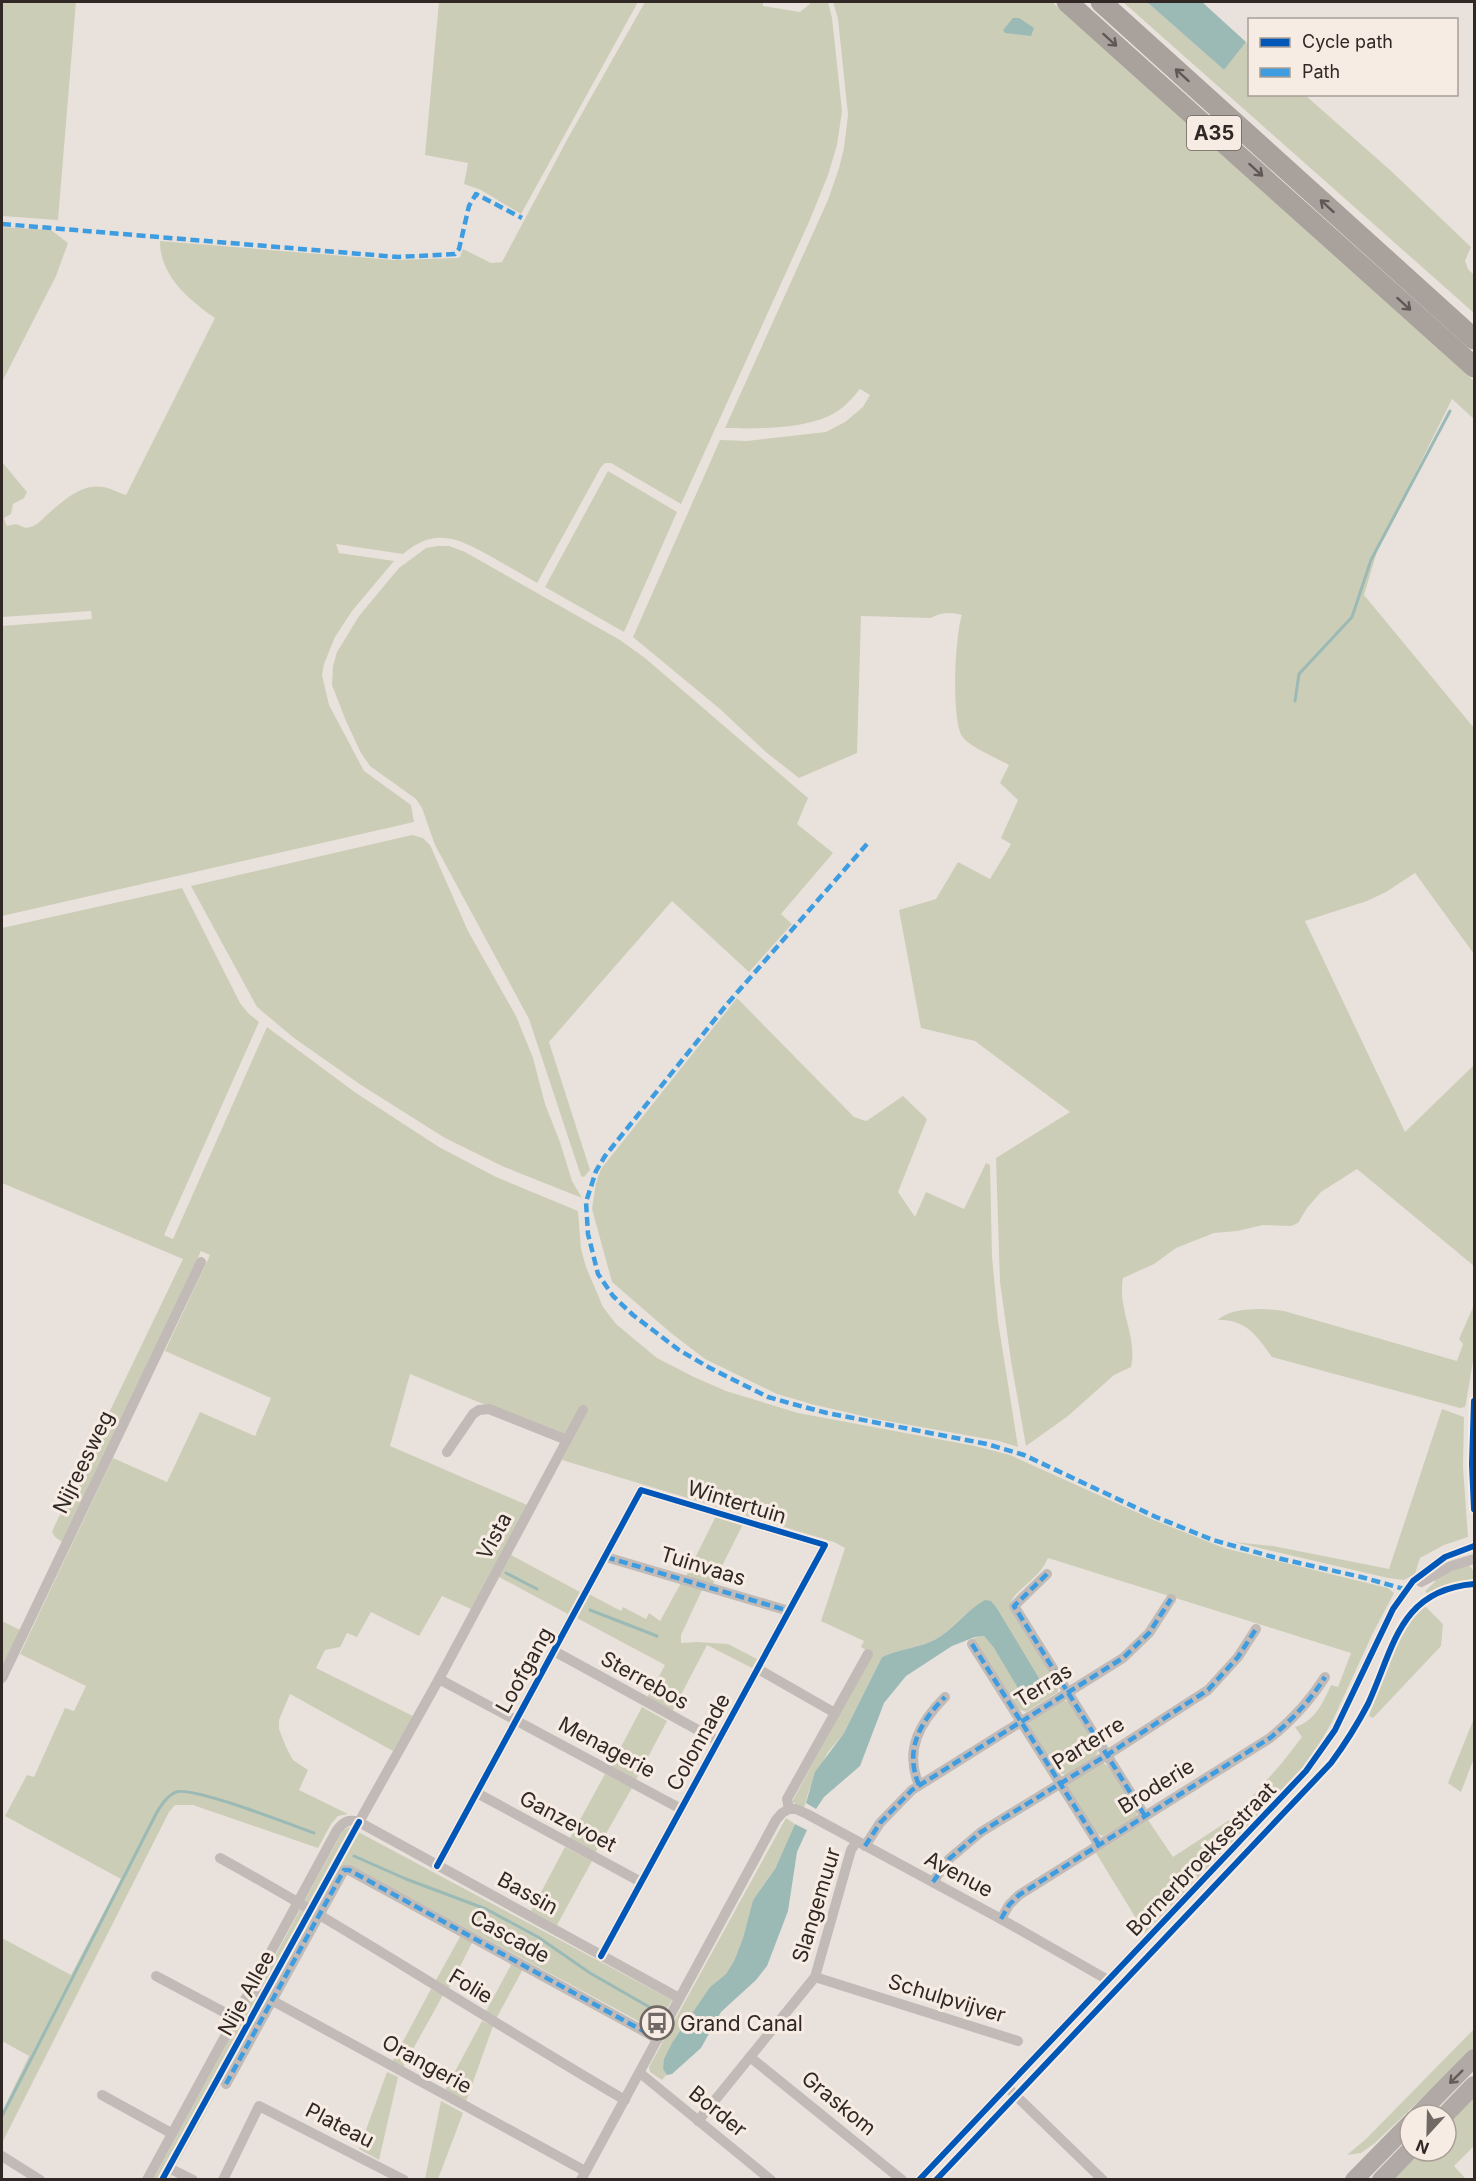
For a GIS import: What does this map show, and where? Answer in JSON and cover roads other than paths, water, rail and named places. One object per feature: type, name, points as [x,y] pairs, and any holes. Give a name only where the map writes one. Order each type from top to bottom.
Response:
[{"type":"highway","name":"A35","points":[[1067,2],[1474,367]]},
{"type":"highway","name":"A35","points":[[1101,2],[1474,339]]},
{"type":"main road","points":[[1430,2103],[1474,2058]]},
{"type":"main road","points":[[1457,2103],[1474,2085]]},
{"type":"main road","points":[[1354,2180],[1398,2135]]},
{"type":"main road","points":[[1381,2180],[1398,2162]]},
{"type":"street","name":"Nijreesweg","points":[[2,1678],[201,1262]]},
{"type":"street","points":[[447,1452],[473,1414],[479,1410],[489,1409],[567,1440]]},
{"type":"street","name":"Vista","points":[[359,1822],[439,1679],[583,1410]]},
{"type":"street","name":"Wintertuin","points":[[641,1490],[825,1545]]},
{"type":"street","name":"Loofgang","points":[[437,1866],[641,1490]]},
{"type":"street","name":"Colonnade","points":[[602,1956],[825,1545]]},
{"type":"street","name":"Bornerbroeksestraat","points":[[919,2180],[1306,1771],[1335,1730],[1393,1609],[1413,1581],[1446,1557],[1474,1546]]},
{"type":"street","name":"Tuinvaas","points":[[606,1557],[789,1611]]},
{"type":"street","name":"Bornerbroeksestraat","points":[[1408,1590],[1450,1566],[1474,1559]]},
{"type":"street","points":[[1047,1574],[1014,1606],[1145,1816]]},
{"type":"street","name":"Terras","points":[[861,1843],[903,1798],[919,1785],[1124,1658],[1149,1633],[1171,1599]]},
{"type":"street","name":"Parterre","points":[[933,1882],[949,1859],[981,1832],[1208,1690],[1239,1657],[1256,1629]]},
{"type":"street","points":[[972,1644],[1098,1845]]},
{"type":"street","name":"Sterrebos","points":[[554,1651],[718,1741]]},
{"type":"street","points":[[583,2175],[776,1820],[789,1809],[788,1799],[868,1654]]},
{"type":"street","points":[[758,1669],[835,1713]]},
{"type":"street","name":"Broderie","points":[[1001,1919],[1009,1905],[1019,1895],[1270,1738],[1288,1723],[1325,1677]]},
{"type":"street","points":[[439,1679],[515,1720]]},
{"type":"street","points":[[919,1785],[913,1771],[913,1748],[927,1715],[945,1697]]},
{"type":"street","name":"Menagerie","points":[[515,1720],[681,1809]]},
{"type":"street","name":"Ganzevoet","points":[[477,1793],[641,1882]]},
{"type":"street","name":"Avenue","points":[[789,1809],[796,1809],[861,1843],[1108,1980]]},
{"type":"street","name":"Nije Allee","points":[[147,2180],[340,1826],[349,1820],[359,1822]]},
{"type":"street","name":"Bassin","points":[[359,1822],[679,1998]]},
{"type":"street","name":"Slangemuur","points":[[698,2121],[815,1977],[851,1850],[861,1843]]},
{"type":"street","points":[[220,1858],[298,1901]]},
{"type":"street","name":"Nije Allee","points":[[226,2084],[344,1870]]},
{"type":"street","name":"Cascade","points":[[344,1870],[349,1870],[658,2039]]},
{"type":"street","name":"Folie","points":[[298,1901],[625,2100]]},
{"type":"street","name":"Nije Allee","points":[[156,1976],[235,2018]]},
{"type":"street","name":"Schulpvijver","points":[[815,1977],[1018,2041]]},
{"type":"street","name":"Orangerie","points":[[251,1989],[583,2175]]},
{"type":"street","name":"Graskom","points":[[750,2056],[902,2180]]},
{"type":"street","name":"Border","points":[[640,2073],[771,2180]]},
{"type":"street","points":[[1007,2087],[1103,2180]]},
{"type":"street","points":[[102,2095],[171,2133]]},
{"type":"street","name":"Plateau","points":[[223,2180],[259,2106],[404,2180]]},
{"type":"street","points":[[2,2156],[33,2178]]},
{"type":"street","points":[[169,2168],[194,2180]]},
{"type":"water","points":[[1147,2],[1202,2],[1246,42],[1224,70]]},
{"type":"water","points":[[1013,18],[1019,18],[1034,28],[1031,36],[1005,33],[1003,30]]},
{"type":"water","points":[[985,1600],[991,1601],[996,1607],[1045,1691],[1030,1701],[1024,1698],[994,1648],[984,1636],[952,1646],[906,1676],[884,1703],[860,1766],[824,1797],[816,1809],[806,1803],[815,1772],[844,1733],[882,1657],[934,1640]]},
{"type":"water","points":[[795,1824],[807,1830],[797,1852],[788,1911],[767,1966],[756,1980],[721,2012],[701,2048],[672,2074],[667,2075],[663,2069],[664,2059],[672,2043],[710,1987],[726,1974],[734,1961],[753,1900],[775,1869]]},
{"type":"waterway","points":[[1295,701],[1299,674],[1352,617],[1371,560],[1450,411]]},
{"type":"waterway","points":[[506,1573],[537,1589]]},
{"type":"waterway","points":[[590,1610],[657,1636]]},
{"type":"waterway","points":[[2,2116],[157,1812],[167,1798],[176,1792],[202,1795],[243,1807],[314,1833]]},
{"type":"waterway","points":[[354,1856],[406,1879],[486,1909],[538,1937],[590,1973],[651,2008]]},
{"type":"place","name":"Grand Canal","points":[[657,2023]]}]
